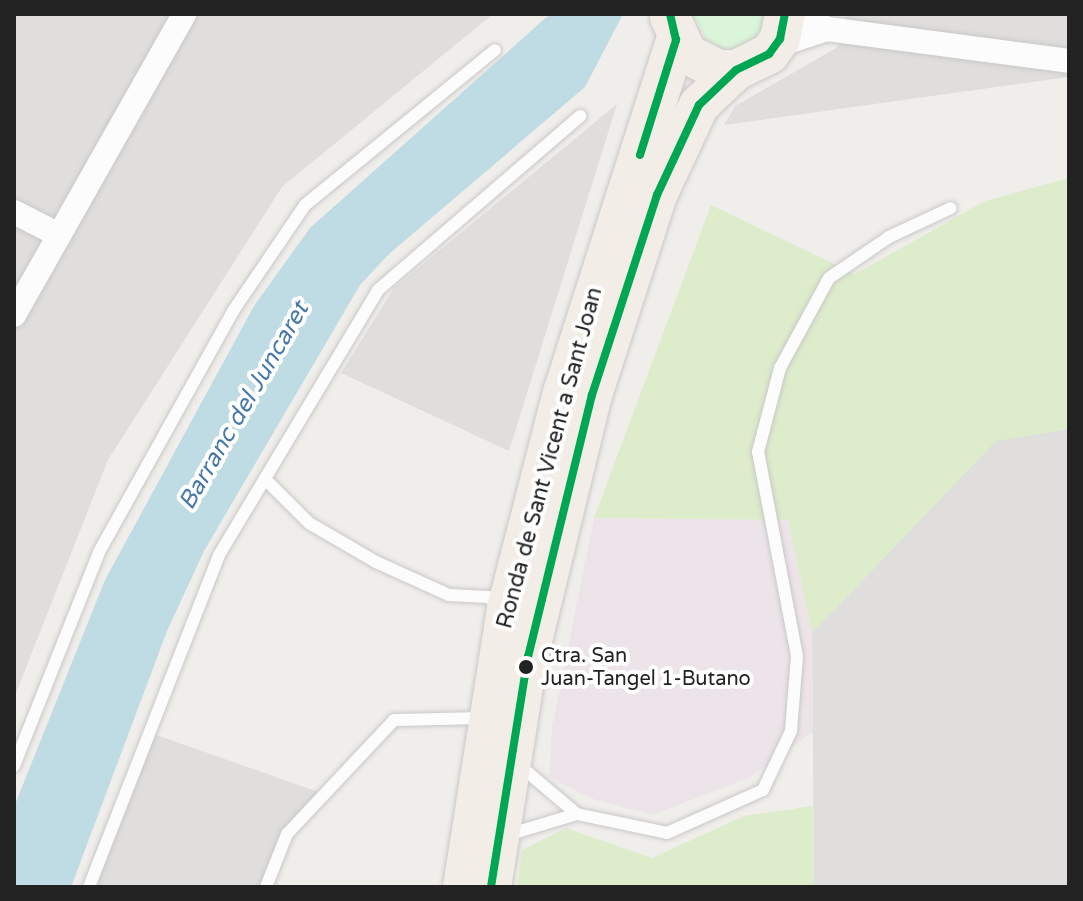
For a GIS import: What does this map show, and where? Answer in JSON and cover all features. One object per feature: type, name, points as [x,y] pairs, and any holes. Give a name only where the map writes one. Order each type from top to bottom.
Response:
[{"type":"main road","name":"Ronda de Sant Vicent a Sant Joan","points":[[673,27],[702,65],[736,70],[754,65],[780,30]]},
{"type":"main road","name":"Ronda de Sant Vicent a Sant Joan","points":[[463,887],[507,609],[567,378],[673,27]]},
{"type":"main road","name":"Ronda de Sant Vicent a Sant Joan","points":[[491,887],[528,657],[568,491],[633,267],[657,195],[699,105],[736,70]]},
{"type":"street","points":[[14,315],[184,14]]},
{"type":"street","points":[[802,14],[827,29]]},
{"type":"street","points":[[780,30],[827,29],[1069,61]]},
{"type":"street","points":[[14,212],[59,235]]},
{"type":"lane","points":[[14,766],[99,552],[233,311],[305,205],[495,50]]},
{"type":"lane","points":[[89,887],[219,555],[378,290],[580,116]]},
{"type":"lane","points":[[512,756],[532,781],[577,814],[667,833],[763,790],[791,731],[797,656],[758,452],[780,368],[829,278],[889,237],[951,208]]},
{"type":"lane","points":[[265,479],[309,523],[376,562],[449,595],[488,597],[507,609]]},
{"type":"lane","points":[[266,887],[287,834],[394,720],[488,718]]},
{"type":"lane","points":[[499,837],[577,814]]},
{"type":"shaded area","points":[[14,14],[493,14],[282,187],[108,460],[14,698]]},
{"type":"shaded area","points":[[846,14],[1069,14],[1069,77],[724,125],[735,106],[838,47]]},
{"type":"shaded area","points":[[617,104],[509,451],[341,373],[394,288]]},
{"type":"shaded area","points":[[1069,429],[1069,887],[814,887],[812,633],[996,440]]},
{"type":"shaded area","points":[[594,518],[788,520],[812,633],[813,732],[751,777],[652,815],[593,799],[549,777],[552,727]]},
{"type":"shaded area","points":[[148,732],[324,794],[287,834],[267,887],[89,887]]},
{"type":"green space","points":[[693,14],[767,14],[755,41],[733,50],[709,44]]},
{"type":"green space","points":[[1069,178],[1069,429],[996,441],[812,633],[788,520],[594,518],[711,205],[855,274],[985,201]]},
{"type":"green space","points":[[813,806],[814,887],[517,887],[522,850],[566,828],[652,858],[744,816]]},
{"type":"water","name":"Barranc del Juncaret","points":[[550,14],[623,14],[585,87],[389,254],[360,285],[204,551],[167,631],[71,887],[14,887],[14,807],[105,580],[254,306],[310,228]]},
{"type":"transit line","points":[[640,155],[676,40],[670,14]]},
{"type":"transit line","points":[[491,887],[528,657],[592,395],[657,195],[699,105],[736,70],[769,54],[780,39],[785,14]]},
{"type":"place","name":"Ctra. San Juan-Tangel 1-Butano","points":[[526,667]]}]
